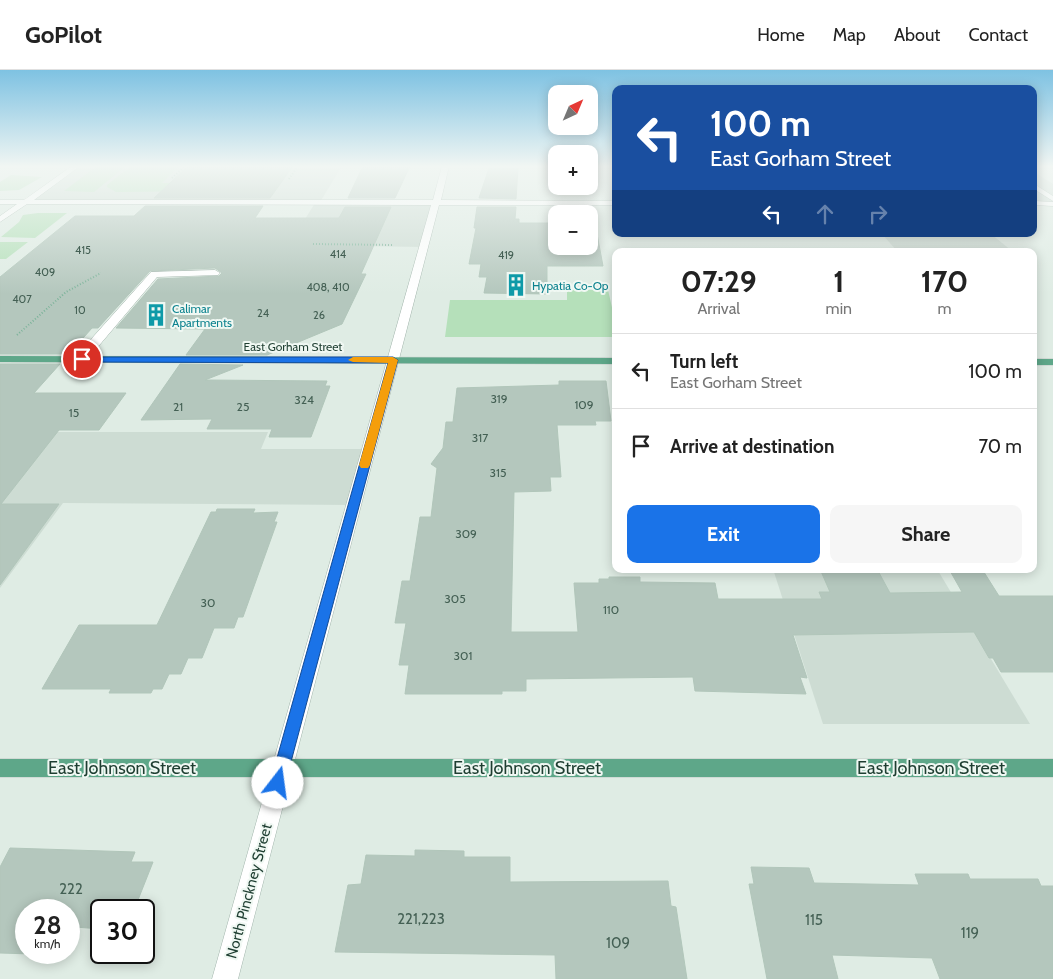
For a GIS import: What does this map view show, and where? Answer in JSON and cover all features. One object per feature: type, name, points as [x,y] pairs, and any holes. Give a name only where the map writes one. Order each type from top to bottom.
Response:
[{"type":"main road","name":"East Gorham Street","points":[[0,359],[612,361]]},
{"type":"main road","points":[[1037,362],[1053,362]]},
{"type":"main road","name":"East Johnson Street","points":[[0,768],[1053,768]]},
{"type":"street","points":[[0,220],[17,208]]},
{"type":"street","name":"North Pinckney Street","points":[[225,979],[433,208]]},
{"type":"street","points":[[82,359],[154,274],[214,273]]},
{"type":"path","points":[[313,244],[394,245]]},
{"type":"path","points":[[13,339],[66,292],[101,273]]},
{"type":"shaded area","points":[[312,208],[434,208],[425,247],[289,245]]},
{"type":"shaded area","points":[[885,237],[995,237],[1008,248],[894,248]]},
{"type":"shaded area","points":[[0,432],[268,432],[261,449],[369,449],[354,505],[63,503],[0,588]]},
{"type":"shaded area","points":[[774,573],[939,573],[1030,724],[823,724]]},
{"type":"green space","points":[[67,213],[35,238],[1,237],[19,222],[23,215]]},
{"type":"green space","points":[[0,242],[28,242],[6,259],[0,259]]},
{"type":"green space","points":[[567,290],[608,290],[612,308],[612,337],[445,337],[450,300],[567,300]]},
{"type":"building","points":[[142,208],[261,208],[255,218],[339,218],[344,208],[390,208],[361,274],[366,274],[342,324],[267,355],[186,355],[205,329],[116,328],[158,279],[219,276],[222,273],[215,268],[150,271],[98,328],[92,328],[69,354],[0,354],[0,277],[75,216],[134,216]]},
{"type":"building","points":[[477,208],[516,208],[515,219],[519,219],[519,223],[548,223],[548,255],[598,255],[598,239],[603,266],[547,266],[547,294],[484,293],[487,277],[479,277],[481,264],[469,264],[476,228],[474,228]]},
{"type":"building","points":[[0,364],[60,364],[34,393],[126,393],[99,430],[59,430],[1,504],[59,504],[0,585]]},
{"type":"building","points":[[180,364],[243,365],[205,380],[327,381],[325,386],[330,386],[311,437],[269,437],[272,429],[207,429],[212,419],[141,420]]},
{"type":"building","points":[[559,381],[606,381],[611,421],[595,421],[596,425],[557,425],[561,477],[550,477],[551,491],[514,492],[511,632],[578,632],[574,583],[599,583],[599,579],[609,579],[609,577],[640,577],[640,582],[715,583],[718,599],[822,599],[819,592],[830,592],[822,573],[879,573],[890,593],[962,592],[951,573],[985,573],[999,596],[1053,596],[1053,672],[1001,672],[993,658],[989,658],[974,632],[793,635],[807,678],[800,677],[806,694],[695,691],[693,677],[526,679],[526,691],[502,691],[502,694],[405,694],[409,665],[399,665],[406,623],[395,623],[402,581],[410,581],[420,517],[431,517],[437,468],[431,464],[443,448],[446,422],[453,422],[457,388],[559,385]]},
{"type":"building","points":[[217,509],[255,509],[253,513],[278,512],[274,522],[277,522],[243,617],[238,617],[234,628],[214,628],[202,658],[188,658],[181,674],[169,674],[162,689],[153,689],[151,693],[109,693],[111,689],[42,689],[79,625],[157,625],[211,512],[216,512]]},
{"type":"building","points":[[10,848],[135,852],[131,862],[153,862],[138,899],[90,899],[90,928],[80,927],[80,899],[15,899],[15,953],[0,953],[0,867]]},
{"type":"building","points":[[415,850],[464,851],[464,857],[510,857],[510,882],[668,881],[671,906],[676,907],[687,979],[556,979],[555,955],[335,952],[348,885],[361,884],[366,855],[415,856]]},
{"type":"building","points":[[751,867],[809,868],[814,883],[919,885],[915,874],[968,874],[970,879],[1038,879],[1041,886],[1053,886],[1053,979],[940,979],[932,958],[832,955],[838,979],[767,979],[749,884],[754,884]]},
{"type":"slow traffic","points":[[353,360],[393,360],[364,465]]},
{"type":"place","name":"Hypatia Co-Op","points":[[516,285]]},
{"type":"place","name":"Calimar Apartments","points":[[156,315]]},
{"type":"route","points":[[82,359],[393,360],[278,783]]}]
